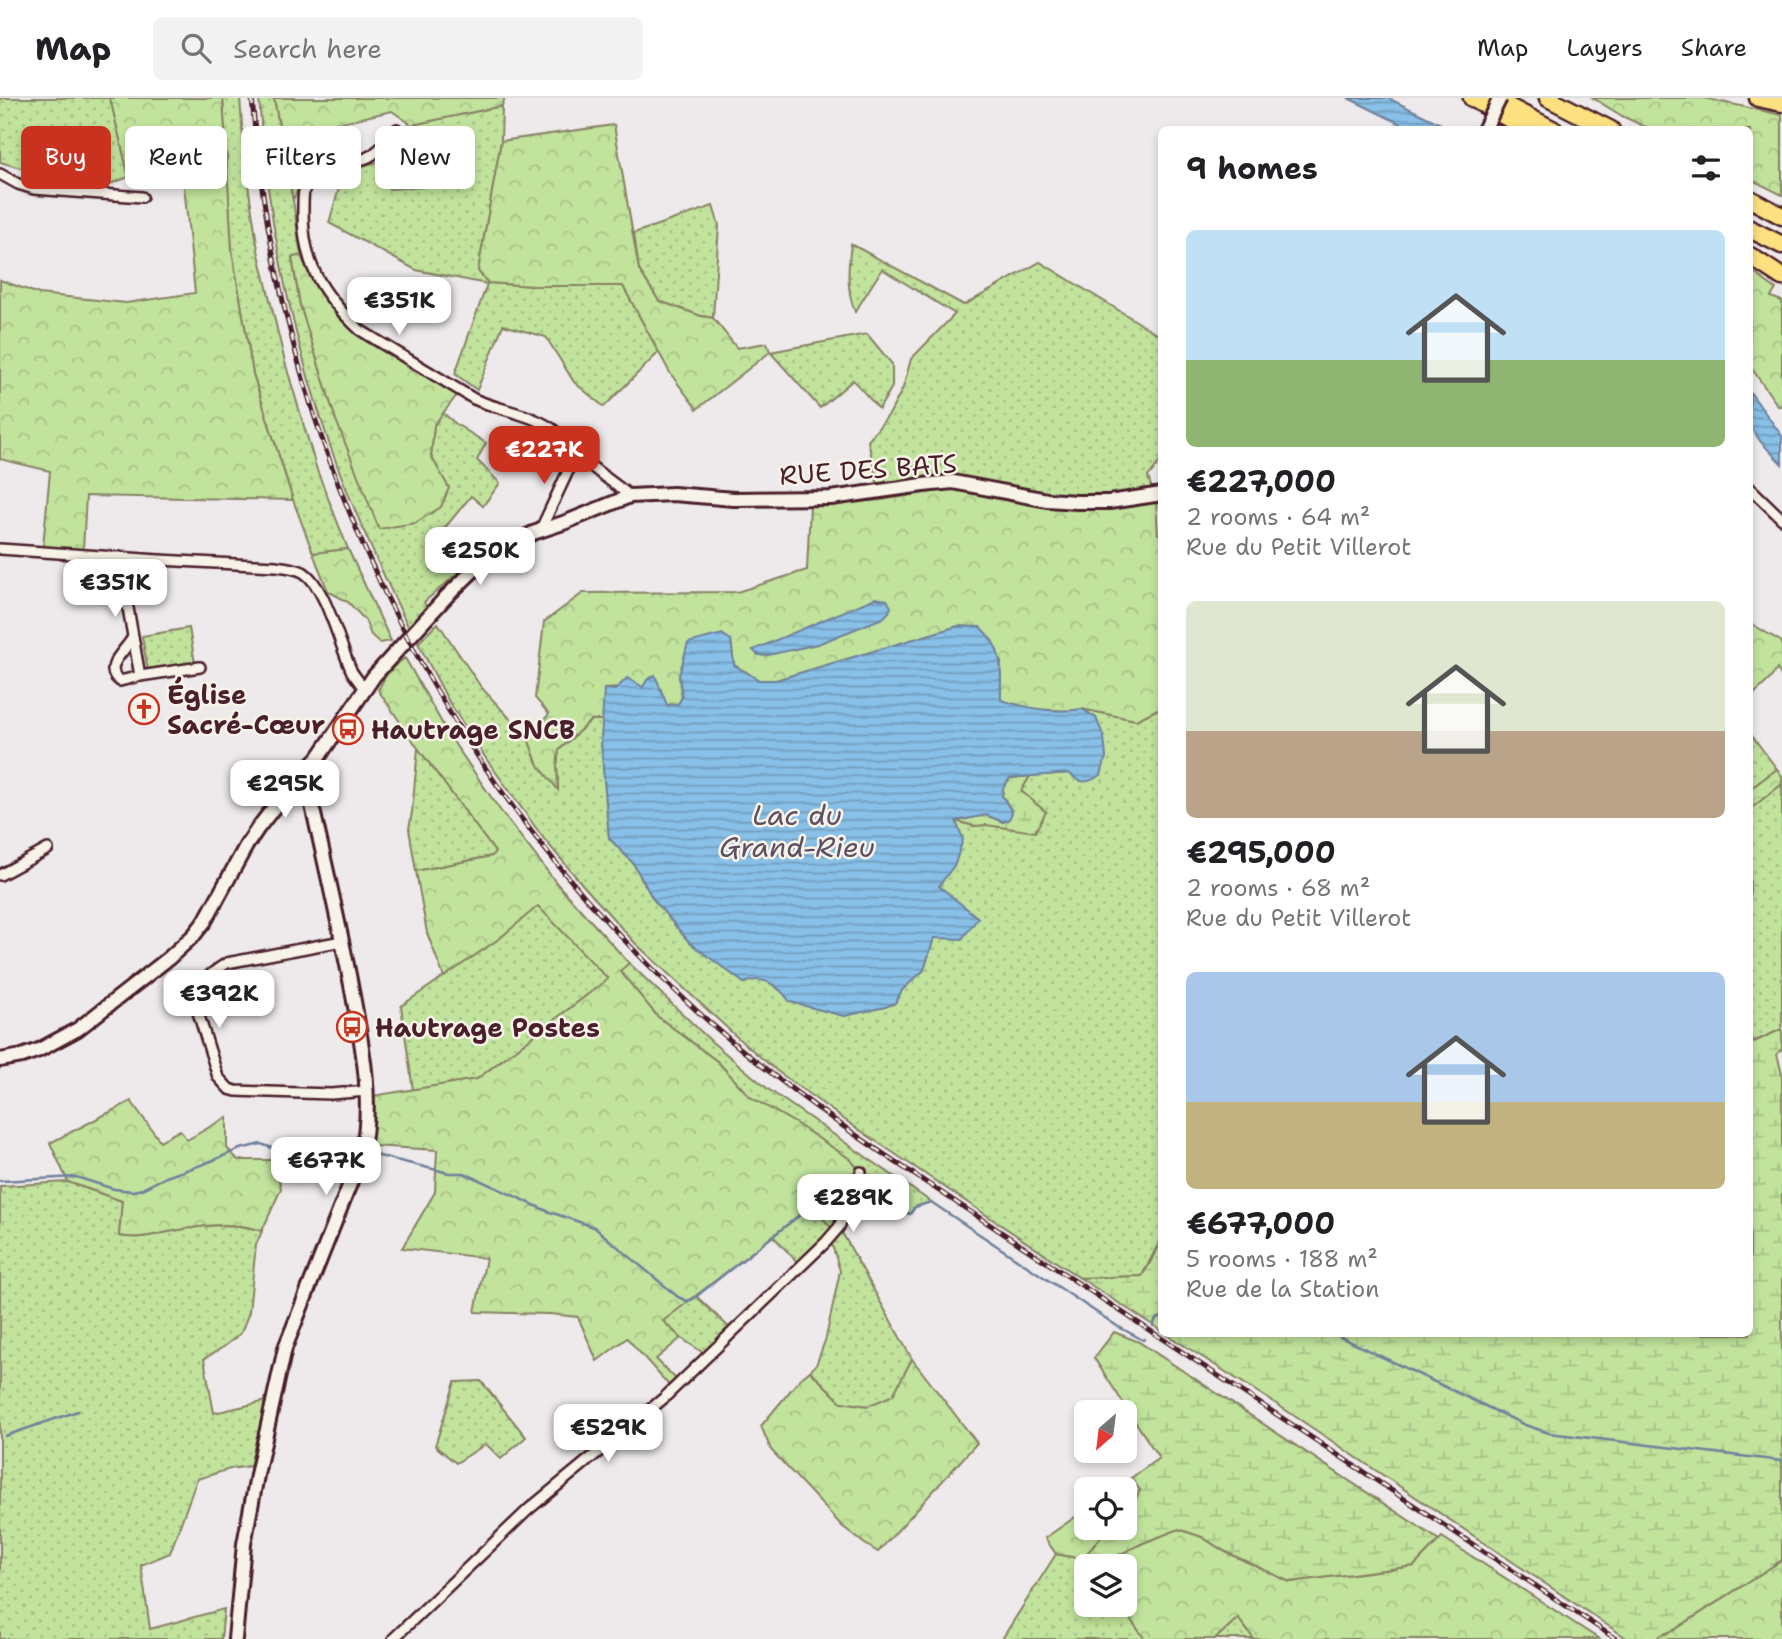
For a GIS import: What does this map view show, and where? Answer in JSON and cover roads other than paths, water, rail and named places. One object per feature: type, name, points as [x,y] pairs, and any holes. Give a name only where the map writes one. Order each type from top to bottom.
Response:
[{"type":"highway","points":[[1472,98],[1522,126]]},
{"type":"highway","points":[[1491,98],[1546,126]]},
{"type":"highway","points":[[1548,98],[1603,126]]},
{"type":"highway","points":[[1758,98],[1782,103]]},
{"type":"highway","points":[[1753,201],[1782,215]]},
{"type":"highway","points":[[1753,230],[1782,245]]},
{"type":"highway","points":[[1753,258],[1782,277]]},
{"type":"street","points":[[1486,126],[1500,98]]},
{"type":"street","points":[[375,153],[366,158],[317,172],[306,183],[303,196],[307,252],[316,276],[347,318],[360,330],[474,399],[536,419],[553,429],[576,454],[630,495]]},
{"type":"street","points":[[0,174],[34,189],[142,197]]},
{"type":"street","points":[[540,531],[576,454]]},
{"type":"street","name":"RUE DES BATS","points":[[318,758],[374,676],[478,566],[505,547],[630,495],[673,494],[734,499],[831,498],[953,482],[1077,502],[1109,502],[1158,495]]},
{"type":"street","points":[[1753,491],[1782,519]]},
{"type":"street","points":[[0,549],[293,568],[314,582],[353,672],[365,690]]},
{"type":"street","points":[[119,557],[140,676]]},
{"type":"street","points":[[133,637],[113,664],[112,672],[120,681],[200,667]]},
{"type":"street","points":[[235,1639],[244,1544],[285,1348],[364,1145],[367,1091],[359,1027],[312,801],[311,778],[318,758]]},
{"type":"street","points":[[0,1060],[39,1050],[78,1029],[194,936],[258,828],[292,784],[318,758]]},
{"type":"street","points":[[0,875],[48,849]]},
{"type":"street","points":[[342,941],[227,963],[202,981],[196,1006],[218,1077],[229,1089],[331,1094],[367,1091]]},
{"type":"street","points":[[393,1639],[529,1509],[664,1398],[825,1242],[839,1227],[861,1172]]},
{"type":"water","points":[[1348,98],[1388,98],[1445,126],[1405,126]]},
{"type":"water","points":[[1753,396],[1782,436],[1782,464],[1753,430]]},
{"type":"water","points":[[875,598],[887,600],[891,607],[883,618],[818,644],[764,656],[753,650]]},
{"type":"water","name":"Lac du Grand-Rieu","points":[[958,626],[980,627],[994,644],[1000,661],[1001,700],[1041,709],[1082,709],[1096,718],[1104,737],[1106,757],[1101,775],[1085,782],[1077,780],[1069,773],[1010,778],[1003,788],[1002,796],[1012,812],[1009,820],[1003,822],[986,815],[956,821],[963,839],[955,864],[939,886],[978,918],[962,939],[934,938],[924,970],[902,990],[895,1003],[844,1016],[790,1002],[781,991],[764,981],[744,983],[690,943],[653,899],[633,863],[609,838],[601,742],[604,689],[615,690],[627,678],[643,687],[647,680],[655,675],[667,705],[678,704],[682,697],[679,675],[688,643],[722,634],[731,640],[734,665],[759,680],[776,680]]},
{"type":"waterway","points":[[0,1181],[76,1177],[114,1189],[133,1191],[240,1149],[261,1144],[278,1150],[352,1152]]},
{"type":"waterway","points":[[371,1154],[449,1173],[464,1173],[547,1211],[594,1227],[678,1297],[687,1301],[812,1205],[834,1194]]},
{"type":"waterway","points":[[862,1202],[910,1214],[915,1207],[931,1202],[1117,1326],[1145,1339]]},
{"type":"waterway","points":[[1153,1326],[1158,1318]]},
{"type":"waterway","points":[[1340,1337],[1525,1425],[1549,1433],[1782,1461]]},
{"type":"waterway","points":[[5,1436],[78,1411]]},
{"type":"railway","points":[[252,98],[268,225],[295,350],[333,471],[383,588],[442,700],[512,806],[592,905],[682,997],[741,1049],[835,1121],[1158,1336]]},
{"type":"railway","points":[[1160,1337],[1616,1639]]},
{"type":"place","name":"Église Sacré-Cœur","points":[[144,709]]},
{"type":"place","name":"Hautrage SNCB","points":[[348,729]]},
{"type":"place","name":"Hautrage Postes","points":[[352,1027]]}]
